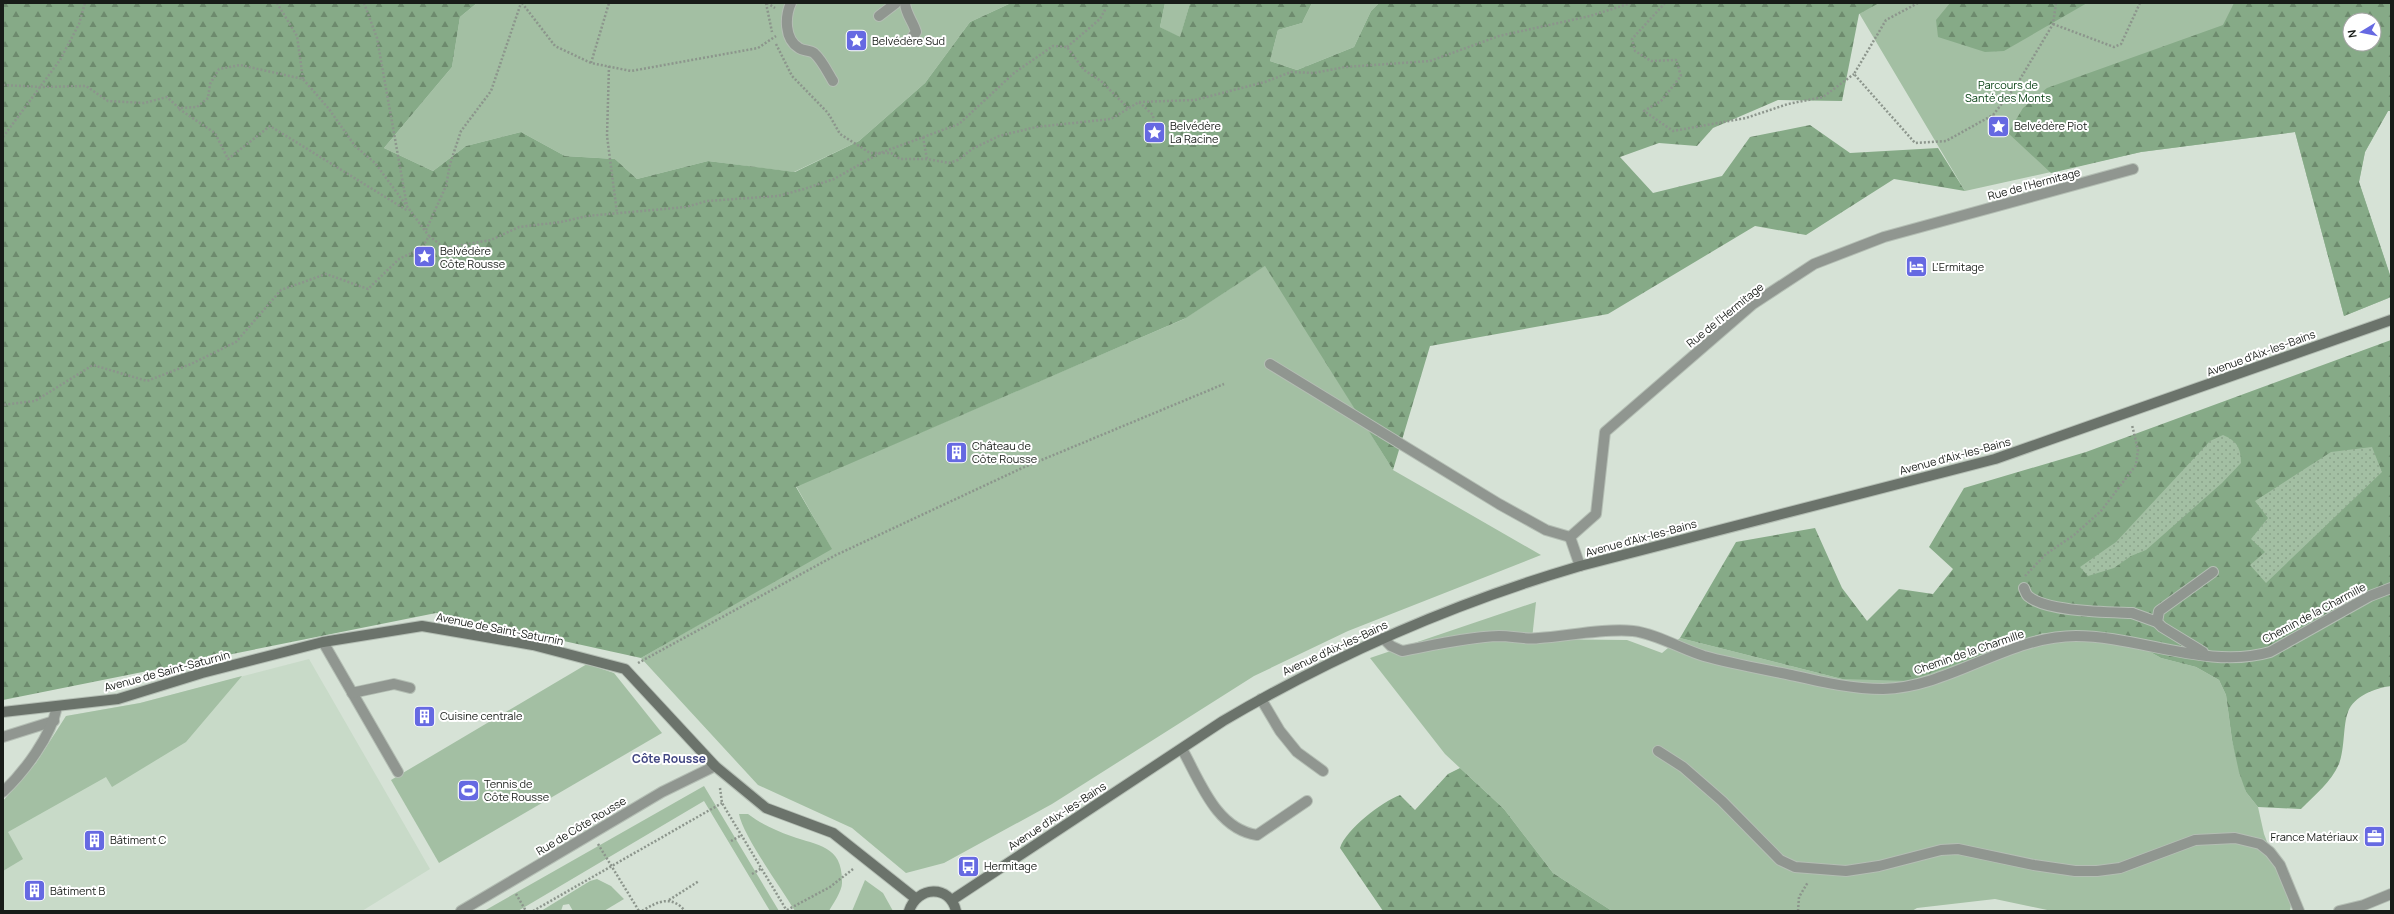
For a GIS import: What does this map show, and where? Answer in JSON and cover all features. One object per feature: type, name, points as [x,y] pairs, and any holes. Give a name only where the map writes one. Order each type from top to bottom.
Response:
[{"type":"main road","name":"Avenue d'Aix-les-Bains","points":[[952,900],[1260,699],[1322,665],[1383,638],[1523,582],[1995,459],[2131,413],[2391,320]]},
{"type":"main road","name":"Avenue de Saint-Saturnin","points":[[3,712],[118,699],[202,673],[323,642],[422,626],[533,645],[625,669]]},
{"type":"main road","points":[[625,669],[715,766],[766,808],[833,833],[915,898]]},
{"type":"main road","points":[[909,911],[915,898],[929,891],[937,891],[952,900],[956,911]]},
{"type":"street","points":[[791,3],[786,16],[787,27],[799,48],[813,52],[834,81]]},
{"type":"street","points":[[879,16],[896,3]]},
{"type":"street","points":[[905,3],[906,15],[914,23],[916,32],[911,39]]},
{"type":"street","name":"Rue de l'Hermitage","points":[[1570,537],[1596,514],[1605,432],[1754,304],[1814,264],[1884,237],[2133,169]]},
{"type":"street","points":[[1270,364],[1499,504],[1546,530],[1570,537],[1580,566]]},
{"type":"street","points":[[2157,622],[2159,611],[2213,572]]},
{"type":"street","points":[[2024,588],[2028,596],[2041,603],[2065,609],[2132,613],[2157,622],[2162,627],[2208,655]]},
{"type":"street","name":"Chemin de la Charmille","points":[[1383,638],[1391,646],[1402,651],[1500,636],[1532,639],[1618,630],[1634,631],[1702,656],[1732,663],[1850,687],[1885,689],[1926,682],[2003,652],[2051,638],[2101,637],[2208,655],[2238,658],[2270,652],[2370,596],[2391,588]]},
{"type":"street","points":[[323,642],[398,772]]},
{"type":"street","points":[[352,694],[394,684],[410,688]]},
{"type":"street","points":[[1260,699],[1280,731],[1297,752],[1323,771]]},
{"type":"street","points":[[3,792],[39,748],[54,721],[57,707]]},
{"type":"street","points":[[3,737],[54,721]]},
{"type":"street","points":[[1182,749],[1218,813],[1243,833],[1257,835],[1307,801]]},
{"type":"street","points":[[1658,751],[1683,767],[1722,801],[1780,860],[1795,866],[1815,870],[1846,871],[1880,866],[1941,850],[1958,849],[2034,865],[2075,871],[2097,871],[2120,868],[2195,840],[2235,838],[2260,844],[2270,852],[2280,865],[2299,911]]},
{"type":"street","name":"Rue de Côte Rousse","points":[[461,911],[662,792],[715,766]]},
{"type":"street","points":[[2339,911],[2364,905],[2391,894]]},
{"type":"path","points":[[3,137],[60,60],[79,24],[85,3]]},
{"type":"path","points":[[277,3],[297,36],[303,79],[329,109],[355,146],[375,163],[429,236],[445,248],[491,240],[519,227],[617,213],[686,207],[707,200],[778,196],[834,178],[880,153],[959,124],[1014,73],[1032,62],[1041,53],[1053,46],[1067,47],[1100,19],[1106,8]]},
{"type":"path","points":[[364,3],[377,38],[407,208]]},
{"type":"path","points":[[521,3],[555,46],[591,63],[631,71],[758,48],[774,38],[787,27]]},
{"type":"path","points":[[426,230],[446,186],[450,164],[461,131],[491,91],[521,3]]},
{"type":"path","points":[[591,63],[609,3]]},
{"type":"path","points":[[766,3],[774,38],[792,76],[828,113],[840,134],[870,153],[891,153],[900,159],[927,159],[949,162],[958,160],[972,149],[999,136],[1036,128],[1111,119],[1139,102],[1195,100],[1265,82],[1291,72],[1314,73],[1345,67],[1430,61],[1499,36],[1590,16],[1631,3]]},
{"type":"path","points":[[1665,3],[1632,39],[1635,51],[1651,61],[1676,60],[1681,76],[1661,101],[1644,111],[1673,131],[1746,118],[1788,104],[1823,97],[1854,74],[1886,20],[1918,3]]},
{"type":"path","points":[[1854,74],[1915,143],[1946,141],[1993,115],[2016,86],[2053,24],[2056,3]]},
{"type":"path","points":[[2053,24],[2114,47],[2121,44],[2140,3]]},
{"type":"path","points":[[1067,47],[1084,70],[1101,81],[1129,109]]},
{"type":"path","points":[[179,108],[197,107],[208,98],[210,84],[219,69],[240,65],[303,79]]},
{"type":"path","points":[[609,66],[607,136],[617,213]]},
{"type":"path","points":[[3,85],[40,87],[86,86],[108,101],[144,103],[167,97],[179,108],[215,133],[228,159],[270,126],[410,212]]},
{"type":"path","points":[[1139,102],[1153,115],[1155,134]]},
{"type":"path","points":[[1993,115],[1999,126]]},
{"type":"path","points":[[923,137],[927,159]]},
{"type":"path","points":[[3,405],[35,400],[93,365],[147,380],[191,364],[236,342],[281,290],[326,274],[368,289],[400,259],[422,248],[429,236]]},
{"type":"path","points":[[625,669],[648,659],[836,555],[1020,469],[1224,384]]},
{"type":"path","points":[[2024,588],[2026,576],[2033,565],[2046,554],[2074,535],[2101,511],[2136,465],[2138,450],[2131,413]]},
{"type":"path","points":[[715,766],[722,803],[787,911],[830,887],[853,868]]},
{"type":"path","points":[[533,911],[722,803]]},
{"type":"path","points":[[592,834],[639,911]]},
{"type":"path","points":[[731,841],[742,835]]},
{"type":"path","points":[[752,874],[762,868]]},
{"type":"path","points":[[1798,911],[1799,897],[1815,870]]},
{"type":"path","points":[[642,911],[659,902],[669,900],[699,881]]},
{"type":"path","points":[[509,882],[526,911]]},
{"type":"path","points":[[669,900],[680,905],[685,911]]},
{"type":"shaded area","points":[[309,659],[430,869],[362,911],[3,911],[3,801],[36,763],[66,716],[140,703]]},
{"type":"green space","points":[[3,3],[477,3],[460,17],[452,67],[384,148],[433,171],[466,146],[521,132],[565,156],[615,159],[637,179],[708,161],[795,172],[859,141],[925,83],[970,22],[1011,3],[1165,3],[1160,27],[1180,37],[1190,3],[1312,3],[1302,23],[1278,30],[1270,61],[1297,70],[1354,47],[1371,11],[1379,3],[1879,3],[1859,14],[1842,101],[1778,100],[1713,128],[1697,146],[1659,143],[1620,157],[1653,193],[1722,176],[1750,137],[1810,125],[1850,153],[1938,148],[1965,191],[1894,179],[1806,235],[1755,226],[1608,314],[1430,346],[1393,470],[1265,266],[1186,318],[796,487],[832,549],[641,658],[436,613],[3,700]]},
{"type":"green space","points":[[477,3],[1011,3],[970,22],[925,83],[859,141],[794,172],[708,161],[637,179],[615,159],[565,156],[521,132],[466,146],[433,171],[384,148],[452,67],[460,17]]},
{"type":"green space","points":[[1165,3],[1190,3],[1180,38],[1160,27]]},
{"type":"green space","points":[[1312,3],[1379,3],[1371,11],[1354,47],[1297,70],[1270,61],[1278,30],[1302,23]]},
{"type":"green space","name":"Parcours de Santé des Monts","points":[[1853,3],[2391,3],[2391,111],[2388,111],[2365,152],[2359,182],[2391,278],[2391,297],[2344,316],[2295,132],[2141,152],[1965,191]]},
{"type":"green space","points":[[1950,3],[2087,3],[2004,51],[1985,52],[1938,37],[1936,20]]},
{"type":"green space","points":[[2234,3],[2391,3],[2391,111],[2388,111],[2365,152],[2359,182],[2391,278],[2391,297],[2344,316],[2295,132],[2141,152],[2051,173],[2008,133],[2023,108],[2047,88],[2223,25]]},
{"type":"green space","points":[[1266,265],[1393,470],[1541,555],[1348,631],[1254,676],[1052,804],[944,863],[906,873],[852,828],[758,785],[641,658],[831,548],[796,486],[1184,319]]},
{"type":"green space","points":[[2391,340],[2391,686],[2372,691],[2360,697],[2351,706],[2346,717],[2341,758],[2336,771],[2301,809],[2258,807],[2246,792],[2239,772],[2232,740],[2226,695],[2219,680],[2196,667],[2161,658],[2127,639],[2043,633],[1909,681],[1842,679],[1680,638],[1736,542],[1815,528],[1842,588],[1867,621],[1899,589],[1933,594],[1953,569],[1929,547],[1964,488],[2086,452]]},
{"type":"green space","points":[[2223,435],[2232,440],[2239,449],[2241,463],[2222,483],[2146,550],[2131,556],[2114,568],[2088,576],[2080,567],[2116,542],[2210,441]]},
{"type":"green space","points":[[2372,447],[2382,472],[2266,583],[2250,565],[2265,552],[2251,539],[2268,518],[2255,501],[2331,452]]},
{"type":"green space","points":[[1536,602],[1532,639],[1627,640],[1662,653],[1680,638],[1842,679],[1984,655],[2043,633],[2127,639],[2161,658],[2196,667],[2219,680],[2226,695],[2232,740],[2246,792],[2258,807],[2264,834],[2291,905],[2290,911],[2052,911],[1995,899],[1917,908],[1912,911],[1612,911],[1553,873],[1504,809],[1445,754],[1370,658]]},
{"type":"green space","points":[[587,664],[614,673],[662,733],[439,863],[391,780]]},
{"type":"green space","points":[[242,676],[186,742],[112,787],[106,777],[8,832],[23,859],[3,871],[3,801],[36,763],[66,716],[140,703]]},
{"type":"green space","points":[[1460,768],[1504,809],[1553,873],[1612,911],[1383,911],[1340,848],[1349,833],[1357,825],[1384,804],[1400,795],[1415,810],[1448,774]]},
{"type":"green space","points":[[704,786],[779,911],[770,911],[704,801],[518,911],[484,911]]},
{"type":"green space","points":[[739,814],[748,814],[768,826],[791,836],[819,845],[833,854],[838,861],[841,870],[842,886],[829,911],[795,911],[755,849],[742,824]]},
{"type":"green space","points":[[597,879],[611,886],[624,899],[604,911],[573,911],[569,904],[563,905],[561,911],[541,911],[590,881]]},
{"type":"green space","points":[[865,880],[883,893],[893,911],[852,911]]},
{"type":"place","name":"Belvédère Sud","points":[[857,41]]},
{"type":"place","name":"Belvédère Piot","points":[[1999,126]]},
{"type":"place","name":"Belvédère La Racine","points":[[1154,132]]},
{"type":"place","name":"Belvédère Côte Rousse","points":[[425,257]]},
{"type":"place","name":"L'Ermitage","points":[[1917,267]]},
{"type":"place","name":"Château de Côte Rousse","points":[[957,452]]},
{"type":"place","name":"Cuisine centrale","points":[[425,716]]},
{"type":"place","name":"Tennis de Côte Rousse","points":[[469,790]]},
{"type":"place","name":"France Matériaux","points":[[2374,837]]},
{"type":"place","name":"Bâtiment C","points":[[94,840]]},
{"type":"place","name":"Hermitage","points":[[968,866]]},
{"type":"place","name":"Bâtiment B","points":[[34,891]]},
{"type":"district","name":"Côte Rousse","points":[[669,759]]}]
